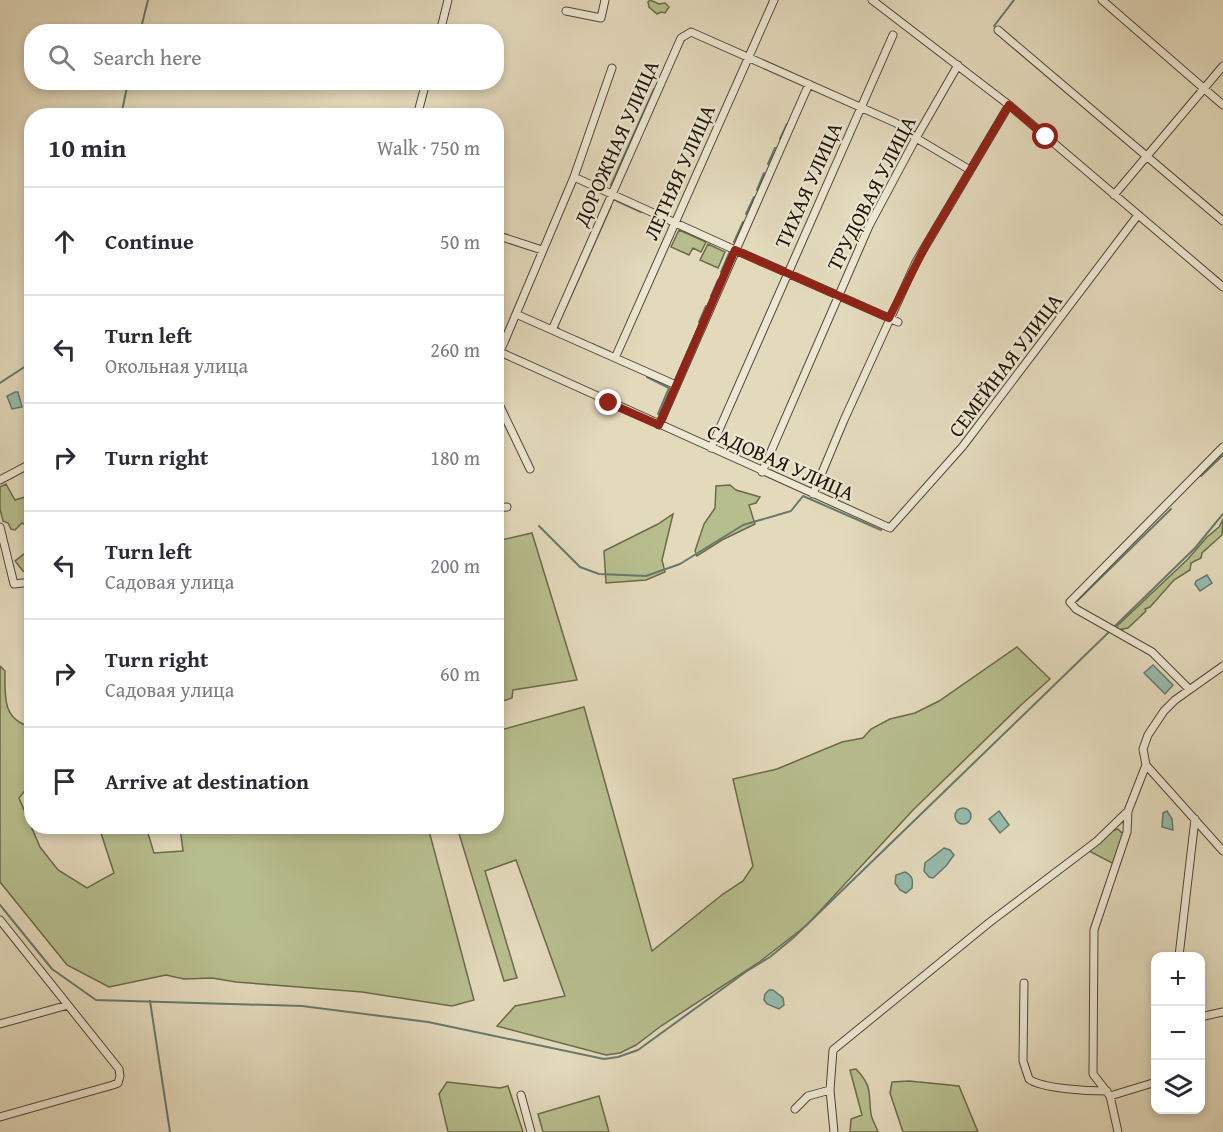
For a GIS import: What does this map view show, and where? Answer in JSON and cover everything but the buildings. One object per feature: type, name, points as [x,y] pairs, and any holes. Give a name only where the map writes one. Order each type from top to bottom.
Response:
[{"type":"street","points":[[442,24],[448,0]]},
{"type":"street","points":[[566,11],[601,18],[605,0]]},
{"type":"street","name":"ЛЕТНЯЯ УЛИЦА","points":[[615,358],[774,0]]},
{"type":"street","points":[[872,0],[1009,105],[1223,287]]},
{"type":"street","points":[[1102,0],[1223,105]]},
{"type":"street","points":[[998,30],[1223,221]]},
{"type":"street","name":"ДОРОЖНАЯ УЛИЦА","points":[[552,330],[681,38],[691,32],[748,57]]},
{"type":"street","name":"ТИХАЯ УЛИЦА","points":[[711,448],[893,35]]},
{"type":"street","points":[[748,57],[896,123],[916,138],[970,170]]},
{"type":"street","name":"ТРУДОВАЯ УЛИЦА","points":[[762,472],[869,226],[958,65]]},
{"type":"street","points":[[1114,195],[1223,66]]},
{"type":"street","points":[[505,340],[574,177],[612,68]]},
{"type":"street","points":[[659,425],[809,84]]},
{"type":"street","points":[[419,108],[424,90]]},
{"type":"street","points":[[813,494],[889,318],[927,243],[1009,105]]},
{"type":"street","points":[[574,177],[898,322]]},
{"type":"street","name":"СЕМЕЙНАЯ УЛИЦА","points":[[890,528],[963,446],[1138,215]]},
{"type":"street","points":[[504,238],[542,250]]},
{"type":"street","points":[[516,314],[676,385]]},
{"type":"street","name":"САДОВАЯ УЛИЦА","points":[[504,354],[890,528]]},
{"type":"street","points":[[504,415],[530,469]]},
{"type":"street","points":[[1189,688],[1152,652],[1076,609],[1072,606],[1071,600],[1223,447]]},
{"type":"street","points":[[0,480],[24,467]]},
{"type":"street","points":[[0,527],[14,584],[24,583]]},
{"type":"street","points":[[1118,1132],[1109,1094],[1093,1074],[1094,930],[1127,832],[1128,811],[1146,765],[1143,749],[1149,735],[1164,711],[1189,688],[1223,666]]},
{"type":"street","points":[[1146,765],[1223,851]]},
{"type":"street","points":[[834,1132],[830,1090],[833,1050],[990,922],[1097,841],[1128,811]]},
{"type":"street","points":[[1180,952],[1196,819]]},
{"type":"street","points":[[0,920],[119,1069],[120,1076],[118,1083],[113,1085],[0,1117]]},
{"type":"street","points":[[1024,983],[1023,1061],[1029,1079],[1036,1083],[1109,1094],[1151,1083]]},
{"type":"street","points":[[0,1024],[68,1005]]},
{"type":"street","points":[[1205,1016],[1223,1012]]},
{"type":"street","points":[[795,1109],[808,1096],[830,1090]]},
{"type":"street","points":[[521,1095],[531,1132]]},
{"type":"shaded area","points":[[650,0],[659,4],[665,3],[669,7],[665,13],[657,14],[649,7]]},
{"type":"shaded area","points":[[679,230],[706,242],[701,252],[693,248],[689,255],[671,247]]},
{"type":"shaded area","points":[[708,244],[725,252],[718,268],[700,260]]},
{"type":"shaded area","points":[[18,392],[22,407],[12,409],[7,396]]},
{"type":"shaded area","points":[[6,484],[15,500],[24,497],[24,524],[22,523],[15,530],[3,521],[0,509],[0,487]]},
{"type":"shaded area","points":[[730,485],[736,490],[760,497],[756,503],[749,505],[755,524],[722,540],[697,556],[695,551],[704,524],[715,508],[716,486]]},
{"type":"shaded area","points":[[673,514],[662,560],[665,572],[646,580],[606,583],[604,551]]},
{"type":"shaded area","points":[[1223,519],[1222,535],[1202,553],[1201,558],[1191,563],[1190,570],[1174,580],[1128,628],[1118,630],[1117,626],[1188,559],[1219,527]]},
{"type":"shaded area","points":[[532,533],[577,680],[513,690],[512,698],[504,701],[504,539]]},
{"type":"shaded area","points":[[24,554],[24,571],[23,571],[15,561]]},
{"type":"shaded area","points":[[1207,575],[1212,583],[1200,591],[1195,584],[1196,581]]},
{"type":"shaded area","points":[[1017,647],[1050,679],[913,810],[807,925],[758,963],[661,1026],[636,1045],[620,1053],[606,1055],[497,1026],[515,1006],[565,996],[516,860],[485,871],[517,978],[504,981],[459,834],[504,834],[504,729],[584,707],[652,951],[723,894],[743,881],[753,866],[733,779],[777,769],[842,742],[863,738],[871,729],[890,719],[915,713],[939,701]]},
{"type":"shaded area","points":[[1153,665],[1173,685],[1165,694],[1144,673]]},
{"type":"shaded area","points":[[0,666],[5,671],[7,706],[15,719],[24,724],[24,792],[19,798],[24,810],[24,834],[34,834],[40,847],[58,870],[87,888],[114,873],[101,834],[148,834],[154,853],[183,851],[181,834],[430,834],[474,1000],[452,1006],[362,992],[212,978],[184,979],[166,975],[109,987],[67,965],[0,882]]},
{"type":"shaded area","points":[[963,808],[969,810],[971,816],[969,822],[963,824],[957,822],[955,816],[957,810]]},
{"type":"shaded area","points":[[999,811],[1009,825],[1000,833],[989,819]]},
{"type":"shaded area","points":[[1167,811],[1172,819],[1173,830],[1162,827],[1163,813]]},
{"type":"shaded area","points":[[1118,829],[1123,834],[1115,861],[1112,863],[1089,851],[1106,835]]},
{"type":"shaded area","points":[[944,848],[950,850],[954,855],[933,878],[929,877],[924,871],[925,863]]},
{"type":"shaded area","points":[[905,872],[911,877],[912,883],[912,888],[906,893],[900,890],[895,883],[896,875]]},
{"type":"shaded area","points":[[769,990],[773,990],[783,998],[784,1005],[779,1009],[767,1004],[764,1000]]},
{"type":"shaded area","points":[[856,1069],[867,1085],[872,1116],[878,1132],[850,1132],[851,1119],[862,1115],[850,1070]]},
{"type":"shaded area","points":[[909,1081],[959,1086],[978,1132],[903,1132],[890,1093],[892,1082]]},
{"type":"shaded area","points":[[447,1082],[500,1088],[508,1086],[523,1132],[448,1132],[439,1094]]},
{"type":"shaded area","points":[[599,1096],[609,1132],[543,1132],[538,1114]]},
{"type":"waterway","points":[[142,24],[148,0]]},
{"type":"waterway","points":[[994,26],[1014,0]]},
{"type":"waterway","points":[[611,185],[654,89]]},
{"type":"waterway","points":[[123,108],[126,90]]},
{"type":"waterway","points":[[780,139],[787,124]]},
{"type":"waterway","points":[[768,164],[775,148]]},
{"type":"waterway","points":[[757,190],[764,173]]},
{"type":"waterway","points":[[746,214],[754,197]]},
{"type":"waterway","points":[[617,201],[641,212]]},
{"type":"waterway","points":[[560,330],[557,327],[611,206]]},
{"type":"waterway","points":[[734,242],[743,222]]},
{"type":"waterway","points":[[721,272],[730,251]]},
{"type":"waterway","points":[[711,296],[718,280]]},
{"type":"waterway","points":[[699,322],[706,306]]},
{"type":"waterway","points":[[576,337],[585,341]]},
{"type":"waterway","points":[[592,344],[610,352]]},
{"type":"waterway","points":[[0,383],[24,367]]},
{"type":"waterway","points":[[647,377],[669,388],[658,414]]},
{"type":"waterway","points":[[1201,476],[1223,455]]},
{"type":"waterway","points":[[539,526],[580,567],[599,574],[646,576],[680,564],[743,525],[791,511],[803,496],[881,530]]},
{"type":"waterway","points":[[1077,601],[1171,509]]},
{"type":"waterway","points":[[1115,626],[1195,548],[1223,514]]},
{"type":"waterway","points":[[0,905],[52,969],[96,1000],[302,1006],[428,1022],[604,1059],[618,1057],[638,1050],[747,971],[770,957],[793,938],[1109,632]]},
{"type":"waterway","points":[[150,1001],[170,1132]]},
{"type":"route","points":[[609,403],[659,425],[735,250],[889,318],[916,262],[1009,105],[1046,137]]}]
